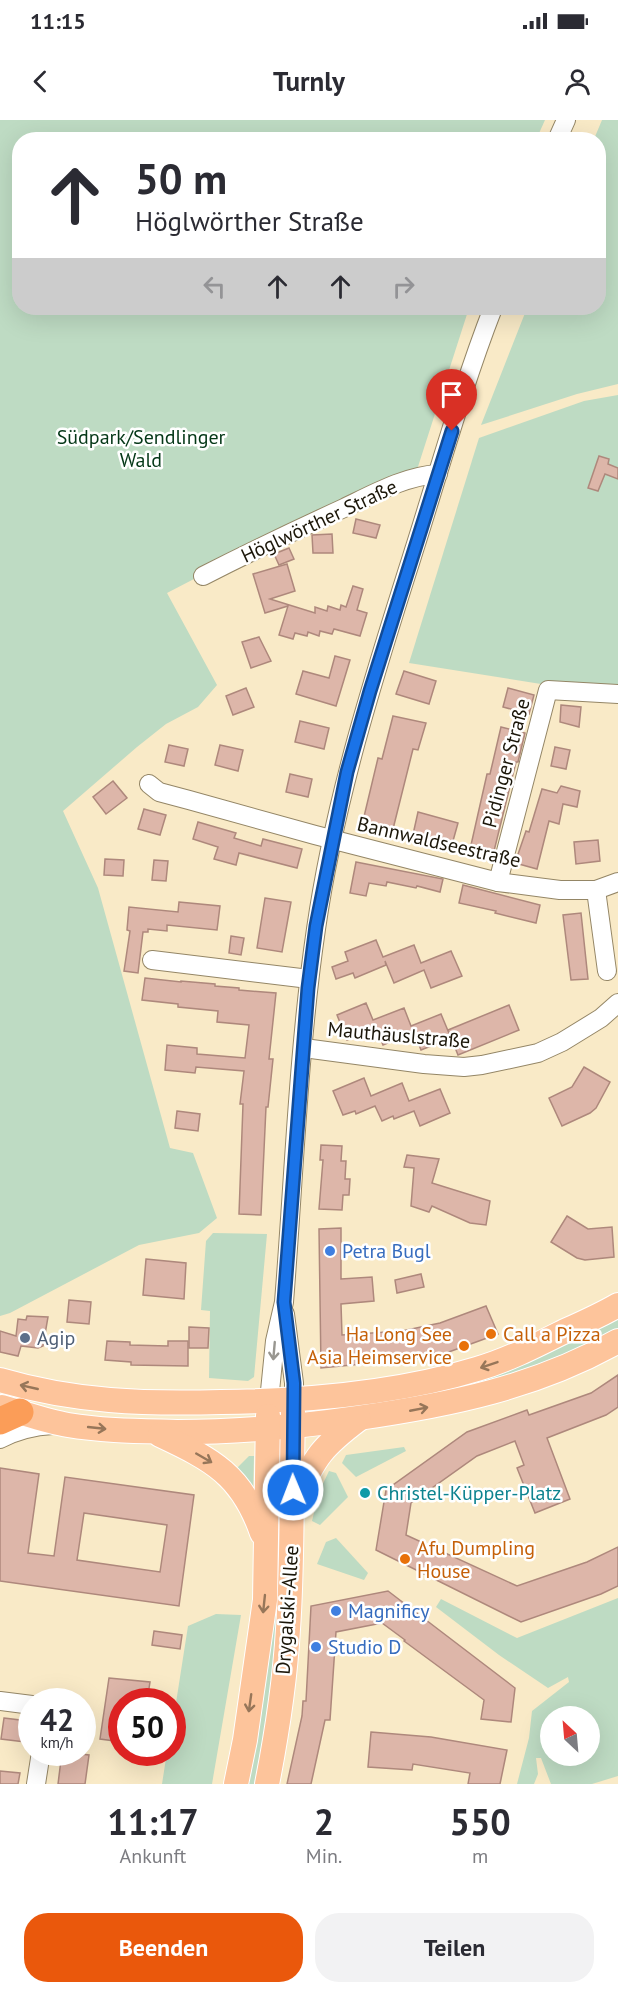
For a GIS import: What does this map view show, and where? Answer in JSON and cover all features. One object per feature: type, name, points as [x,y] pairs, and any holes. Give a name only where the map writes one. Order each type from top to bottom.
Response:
[{"type":"main road","points":[[0,1380],[48,1392],[100,1400],[156,1404],[269,1401],[370,1391],[428,1382],[478,1369],[536,1346],[618,1305]]},
{"type":"main road","points":[[7,1413],[68,1425],[152,1431],[218,1432],[293,1427],[453,1402],[502,1390],[547,1375],[618,1341]]},
{"type":"main road","points":[[536,1346],[537,1364],[547,1375]]},
{"type":"main road","name":"Drygalski-Allee","points":[[267,1784],[276,1737],[288,1632],[294,1399]]},
{"type":"main road","name":"Höglwörther Straße","points":[[267,1430],[269,1401]]},
{"type":"main road","points":[[293,1506],[307,1473],[318,1455],[335,1437],[361,1418]]},
{"type":"main road","name":"Drygalski-Allee","points":[[236,1784],[245,1740],[265,1600],[267,1430]]},
{"type":"main road","points":[[152,1431],[204,1457],[230,1476],[242,1489],[257,1516],[267,1546]]},
{"type":"street","name":"Höglwörther Straße","points":[[269,1401],[274,1341],[284,1302],[309,979],[332,839],[347,772],[370,691],[491,315]]},
{"type":"street","name":"Höglwörther Straße","points":[[203,576],[380,491],[423,475],[438,474]]},
{"type":"street","name":"Pidinger Straße","points":[[498,882],[548,690],[618,694]]},
{"type":"street","name":"Bannwaldseestraße","points":[[149,784],[159,792],[498,882],[561,890],[596,890],[618,882]]},
{"type":"street","points":[[596,890],[607,971]]},
{"type":"street","points":[[152,960],[309,979]]},
{"type":"street","name":"Mauthäuslstraße","points":[[304,1048],[424,1064],[464,1067],[482,1065],[538,1053],[562,1042],[601,1018],[618,1003]]},
{"type":"street","name":"Höglwörther Straße","points":[[284,1302],[294,1399]]},
{"type":"street","points":[[0,1438],[39,1426],[68,1425]]},
{"type":"street","points":[[0,1701],[18,1703]]},
{"type":"street","points":[[36,1784],[39,1766]]},
{"type":"green space","name":"Südpark/Sendlinger Wald","points":[[0,120],[545,120],[540,132],[12,132],[12,315],[467,315],[415,476],[271,539],[167,593],[217,685],[198,707],[166,724],[63,811],[98,888],[170,1148],[193,1153],[217,1218],[199,1233],[139,1245],[10,1313],[0,1316]]},
{"type":"green space","points":[[602,120],[618,120],[618,384],[577,394],[481,425],[524,315],[606,315],[606,132],[597,132]]},
{"type":"green space","points":[[618,395],[618,688],[541,684],[409,663],[479,438],[584,401]]},
{"type":"green space","points":[[213,1233],[267,1234],[254,1377],[248,1381],[209,1378],[210,1311],[201,1310],[206,1241]]},
{"type":"green space","points":[[618,1313],[618,1333],[569,1359],[449,1398],[329,1415],[329,1409],[375,1405]]},
{"type":"green space","points":[[404,1447],[406,1451],[356,1477],[342,1463],[346,1455]]},
{"type":"green space","points":[[275,1454],[279,1454],[280,1551],[284,1586],[266,1744],[257,1784],[245,1784]]},
{"type":"green space","points":[[249,1456],[254,1456],[253,1497],[234,1471]]},
{"type":"green space","points":[[329,1471],[336,1473],[348,1497],[320,1525],[312,1521],[319,1492]]},
{"type":"green space","points":[[336,1538],[368,1573],[364,1580],[317,1564],[326,1542]]},
{"type":"green space","points":[[618,1598],[618,1776],[592,1784],[551,1784],[544,1766],[600,1766],[600,1706],[540,1706],[540,1758],[536,1758],[538,1774],[534,1784],[517,1784],[529,1738],[532,1711],[569,1682],[568,1677],[548,1688],[499,1655],[436,1607],[441,1599],[517,1638]]},
{"type":"green space","points":[[216,1614],[241,1615],[212,1784],[162,1784],[165,1766],[186,1766],[186,1688],[178,1688],[188,1626]]},
{"type":"building","points":[[599,456],[609,459],[608,464],[618,468],[618,479],[605,474],[598,491],[588,488]]},
{"type":"building","points":[[356,519],[380,525],[376,538],[353,533]]},
{"type":"building","points":[[332,534],[333,553],[313,553],[312,535]]},
{"type":"building","points":[[289,548],[294,559],[279,565],[274,554]]},
{"type":"building","points":[[287,564],[295,591],[270,599],[315,613],[315,607],[327,611],[328,606],[340,610],[341,605],[346,607],[353,586],[363,589],[357,610],[367,613],[360,636],[334,629],[332,634],[320,631],[319,636],[308,632],[307,636],[295,633],[293,639],[279,635],[288,606],[265,613],[253,574]]},
{"type":"building","points":[[259,637],[271,661],[251,668],[242,642]]},
{"type":"building","points":[[335,656],[350,660],[336,706],[296,694],[303,671],[329,678]]},
{"type":"building","points":[[404,671],[436,681],[429,704],[396,694]]},
{"type":"building","points":[[246,688],[254,707],[233,715],[226,696]]},
{"type":"building","points":[[508,688],[534,695],[529,714],[503,707]]},
{"type":"building","points":[[561,705],[581,707],[579,727],[560,722]]},
{"type":"building","points":[[393,716],[426,723],[418,750],[413,749],[392,833],[362,825],[378,758],[382,759]]},
{"type":"building","points":[[300,721],[329,728],[324,749],[295,742]]},
{"type":"building","points":[[501,727],[525,733],[494,851],[471,845],[487,774],[490,774]]},
{"type":"building","points":[[169,745],[188,749],[184,766],[165,762]]},
{"type":"building","points":[[220,745],[243,750],[238,771],[215,765]]},
{"type":"building","points":[[555,747],[570,750],[566,769],[551,766]]},
{"type":"building","points":[[290,774],[312,779],[308,797],[286,792]]},
{"type":"building","points":[[113,781],[127,798],[106,814],[93,797]]},
{"type":"building","points":[[561,786],[580,791],[577,807],[563,804],[559,824],[549,821],[537,869],[515,863],[526,831],[529,832],[542,789],[557,793]]},
{"type":"building","points":[[144,809],[166,815],[160,835],[138,829]]},
{"type":"building","points":[[418,812],[458,823],[451,848],[412,839]]},
{"type":"building","points":[[198,822],[236,833],[234,838],[261,846],[263,839],[302,849],[297,868],[239,853],[236,865],[214,859],[218,847],[193,839]]},
{"type":"building","points":[[598,840],[600,861],[576,864],[574,842]]},
{"type":"building","points":[[105,859],[124,860],[123,876],[104,875]]},
{"type":"building","points":[[154,860],[168,861],[166,881],[152,880]]},
{"type":"building","points":[[356,862],[443,879],[440,892],[387,882],[386,886],[369,883],[366,896],[350,893]]},
{"type":"building","points":[[463,885],[540,905],[536,923],[459,903]]},
{"type":"building","points":[[265,898],[291,902],[282,952],[257,948]]},
{"type":"building","points":[[179,902],[220,906],[217,930],[167,925],[167,931],[148,929],[148,932],[143,932],[138,973],[124,971],[130,931],[127,930],[129,907],[178,912]]},
{"type":"building","points":[[581,913],[588,979],[571,980],[563,915]]},
{"type":"building","points":[[231,936],[244,938],[241,955],[229,953]]},
{"type":"building","points":[[376,940],[383,957],[414,945],[421,963],[451,951],[462,976],[431,988],[424,970],[394,983],[385,961],[386,965],[355,978],[353,973],[336,979],[332,967],[348,961],[345,952]]},
{"type":"building","points":[[145,978],[215,984],[215,986],[239,988],[239,990],[276,993],[269,1059],[273,1059],[268,1107],[266,1107],[261,1215],[239,1214],[243,1104],[240,1104],[244,1071],[196,1067],[195,1073],[165,1070],[167,1045],[197,1048],[197,1054],[245,1058],[249,1025],[217,1022],[218,1011],[142,1000]]},
{"type":"building","points":[[366,1003],[373,1020],[404,1008],[411,1026],[441,1014],[451,1038],[421,1050],[414,1032],[383,1045],[376,1028],[347,1040],[337,1015]]},
{"type":"building","points":[[509,1005],[519,1030],[458,1055],[448,1030]]},
{"type":"building","points":[[584,1067],[610,1082],[596,1108],[562,1126],[549,1098],[572,1087]]},
{"type":"building","points":[[364,1078],[371,1096],[402,1083],[409,1101],[440,1089],[450,1113],[420,1126],[414,1111],[382,1121],[375,1106],[356,1114],[355,1111],[343,1115],[333,1091]]},
{"type":"building","points":[[177,1111],[200,1114],[198,1131],[175,1128]]},
{"type":"building","points":[[321,1145],[342,1146],[341,1161],[346,1161],[345,1179],[350,1179],[349,1195],[343,1195],[342,1210],[319,1209],[323,1160],[320,1160]]},
{"type":"building","points":[[407,1155],[439,1159],[432,1183],[490,1201],[486,1225],[470,1223],[432,1206],[429,1212],[411,1206],[414,1168],[404,1167]]},
{"type":"building","points":[[567,1216],[588,1229],[612,1227],[614,1257],[585,1260],[577,1258],[551,1242]]},
{"type":"building","points":[[341,1228],[341,1279],[372,1277],[374,1301],[341,1304],[342,1335],[402,1331],[440,1323],[486,1306],[498,1334],[446,1353],[405,1360],[321,1368],[319,1229]]},
{"type":"building","points":[[146,1259],[186,1263],[184,1299],[143,1295]]},
{"type":"building","points":[[421,1274],[424,1287],[397,1293],[395,1280]]},
{"type":"building","points":[[69,1300],[91,1302],[89,1324],[67,1322]]},
{"type":"building","points":[[27,1316],[48,1317],[43,1346],[38,1348],[21,1346],[18,1356],[0,1352],[0,1331],[16,1336],[18,1319],[26,1320]]},
{"type":"building","points":[[189,1327],[209,1328],[208,1348],[189,1348]]},
{"type":"building","points":[[107,1341],[130,1342],[130,1345],[168,1346],[168,1341],[188,1341],[188,1366],[131,1365],[131,1362],[105,1360]]},
{"type":"building","points":[[618,1375],[618,1407],[606,1415],[547,1438],[570,1499],[535,1513],[517,1468],[524,1465],[515,1441],[477,1456],[411,1503],[406,1535],[517,1586],[587,1562],[618,1547],[618,1586],[521,1622],[376,1550],[386,1490],[467,1432],[527,1410],[529,1415],[591,1393]]},
{"type":"building","points":[[0,1468],[39,1474],[28,1553],[54,1556],[65,1477],[194,1495],[179,1606],[0,1581]],"holes":[[[84,1513],[167,1525],[160,1572],[77,1560]]]},
{"type":"building","points":[[388,1591],[515,1688],[511,1722],[481,1719],[484,1700],[382,1623],[336,1632],[330,1720],[325,1720],[311,1784],[287,1784],[302,1716],[303,1701],[306,1701],[311,1606]]},
{"type":"building","points":[[154,1631],[182,1635],[180,1649],[152,1645]]},
{"type":"building","points":[[109,1678],[150,1682],[149,1688],[108,1688],[108,1740],[100,1739]]},
{"type":"building","points":[[4,1718],[18,1720],[18,1741],[1,1739]]},
{"type":"building","points":[[371,1732],[431,1737],[507,1750],[500,1784],[468,1784],[470,1773],[413,1764],[412,1770],[368,1767]]},
{"type":"building","points":[[60,1766],[87,1766],[85,1784],[58,1784]]},
{"type":"building","points":[[0,1771],[20,1773],[18,1784],[0,1784]]},
{"type":"place","name":"Petra Bugl","points":[[330,1251]]},
{"type":"place","name":"Call a Pizza","points":[[491,1334]]},
{"type":"place","name":"Agip","points":[[25,1338]]},
{"type":"place","name":"Ha Long See Asia Heimservice","points":[[464,1346]]},
{"type":"place","name":"Christel-Küpper-Platz","points":[[365,1493]]},
{"type":"place","name":"Afu Dumpling House","points":[[405,1559]]},
{"type":"place","name":"Magnificy","points":[[336,1611]]},
{"type":"place","name":"Studio D","points":[[316,1647]]},
{"type":"route","points":[[293,1490],[294,1383],[284,1302],[308,988],[316,926],[347,772],[370,691],[452,431]]}]
